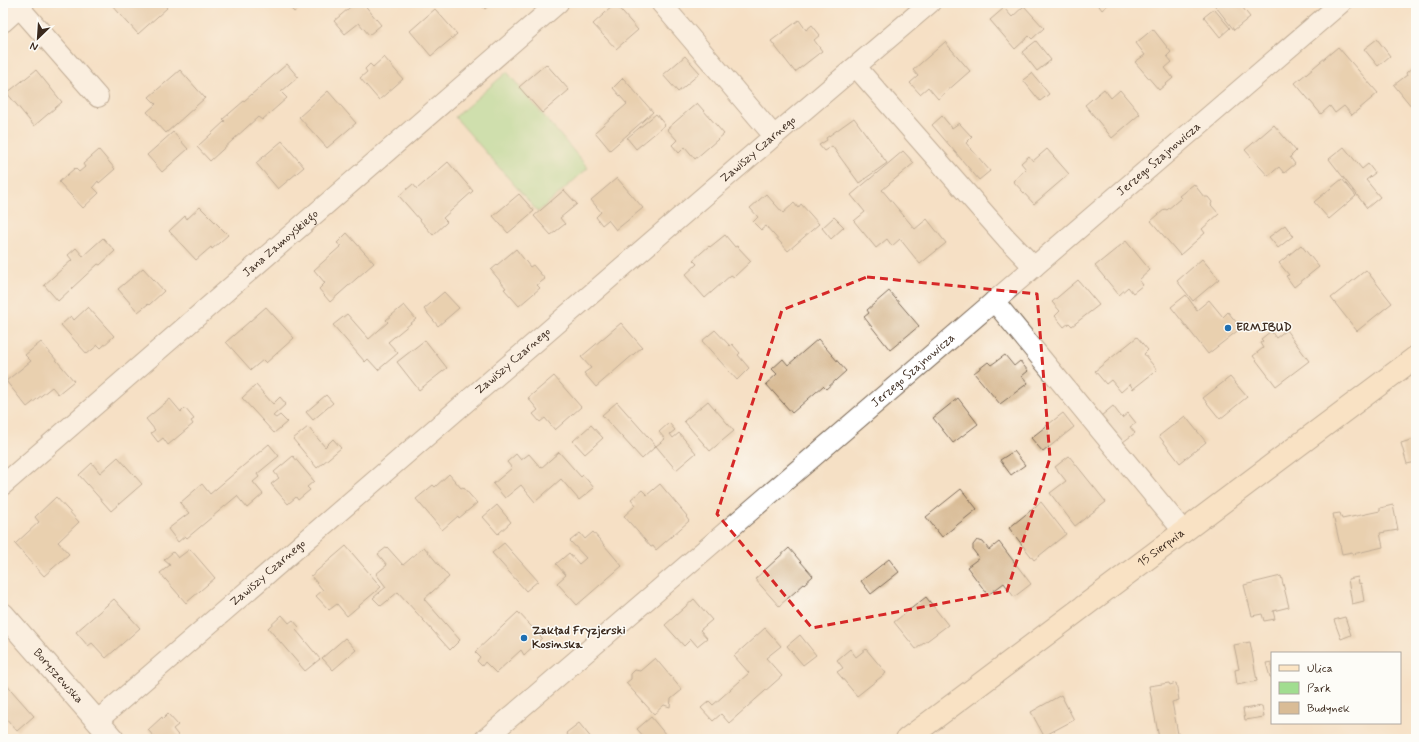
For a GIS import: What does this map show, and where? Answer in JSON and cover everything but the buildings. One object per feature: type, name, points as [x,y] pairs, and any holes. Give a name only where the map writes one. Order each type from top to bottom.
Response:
[{"type":"main road","name":"15 Sierpnia","points":[[906,739],[1416,357]]},
{"type":"street","name":"Jana Zamoyskiego","points":[[3,485],[558,3]]},
{"type":"street","points":[[661,3],[774,136]]},
{"type":"street","name":"Zawiszy Czarnego","points":[[97,721],[930,3]]},
{"type":"street","name":"Jerzego Szajnowicza","points":[[485,739],[1341,3]]},
{"type":"street","points":[[3,22],[22,5],[98,97]]},
{"type":"street","points":[[856,67],[1007,239],[1034,267]]},
{"type":"street","points":[[994,300],[1184,532]]},
{"type":"street","name":"Boryszewska","points":[[3,614],[113,739]]},
{"type":"highlighted area","points":[[867,277],[1037,294],[1050,458],[1007,591],[812,628],[717,514],[782,310]]},
{"type":"green space","points":[[507,72],[588,168],[538,212],[455,117]]},
{"type":"place","name":"ERMIBUD","points":[[1228,328]]},
{"type":"place","name":"Zakład Fryzjerski Kosinska","points":[[524,638]]}]
